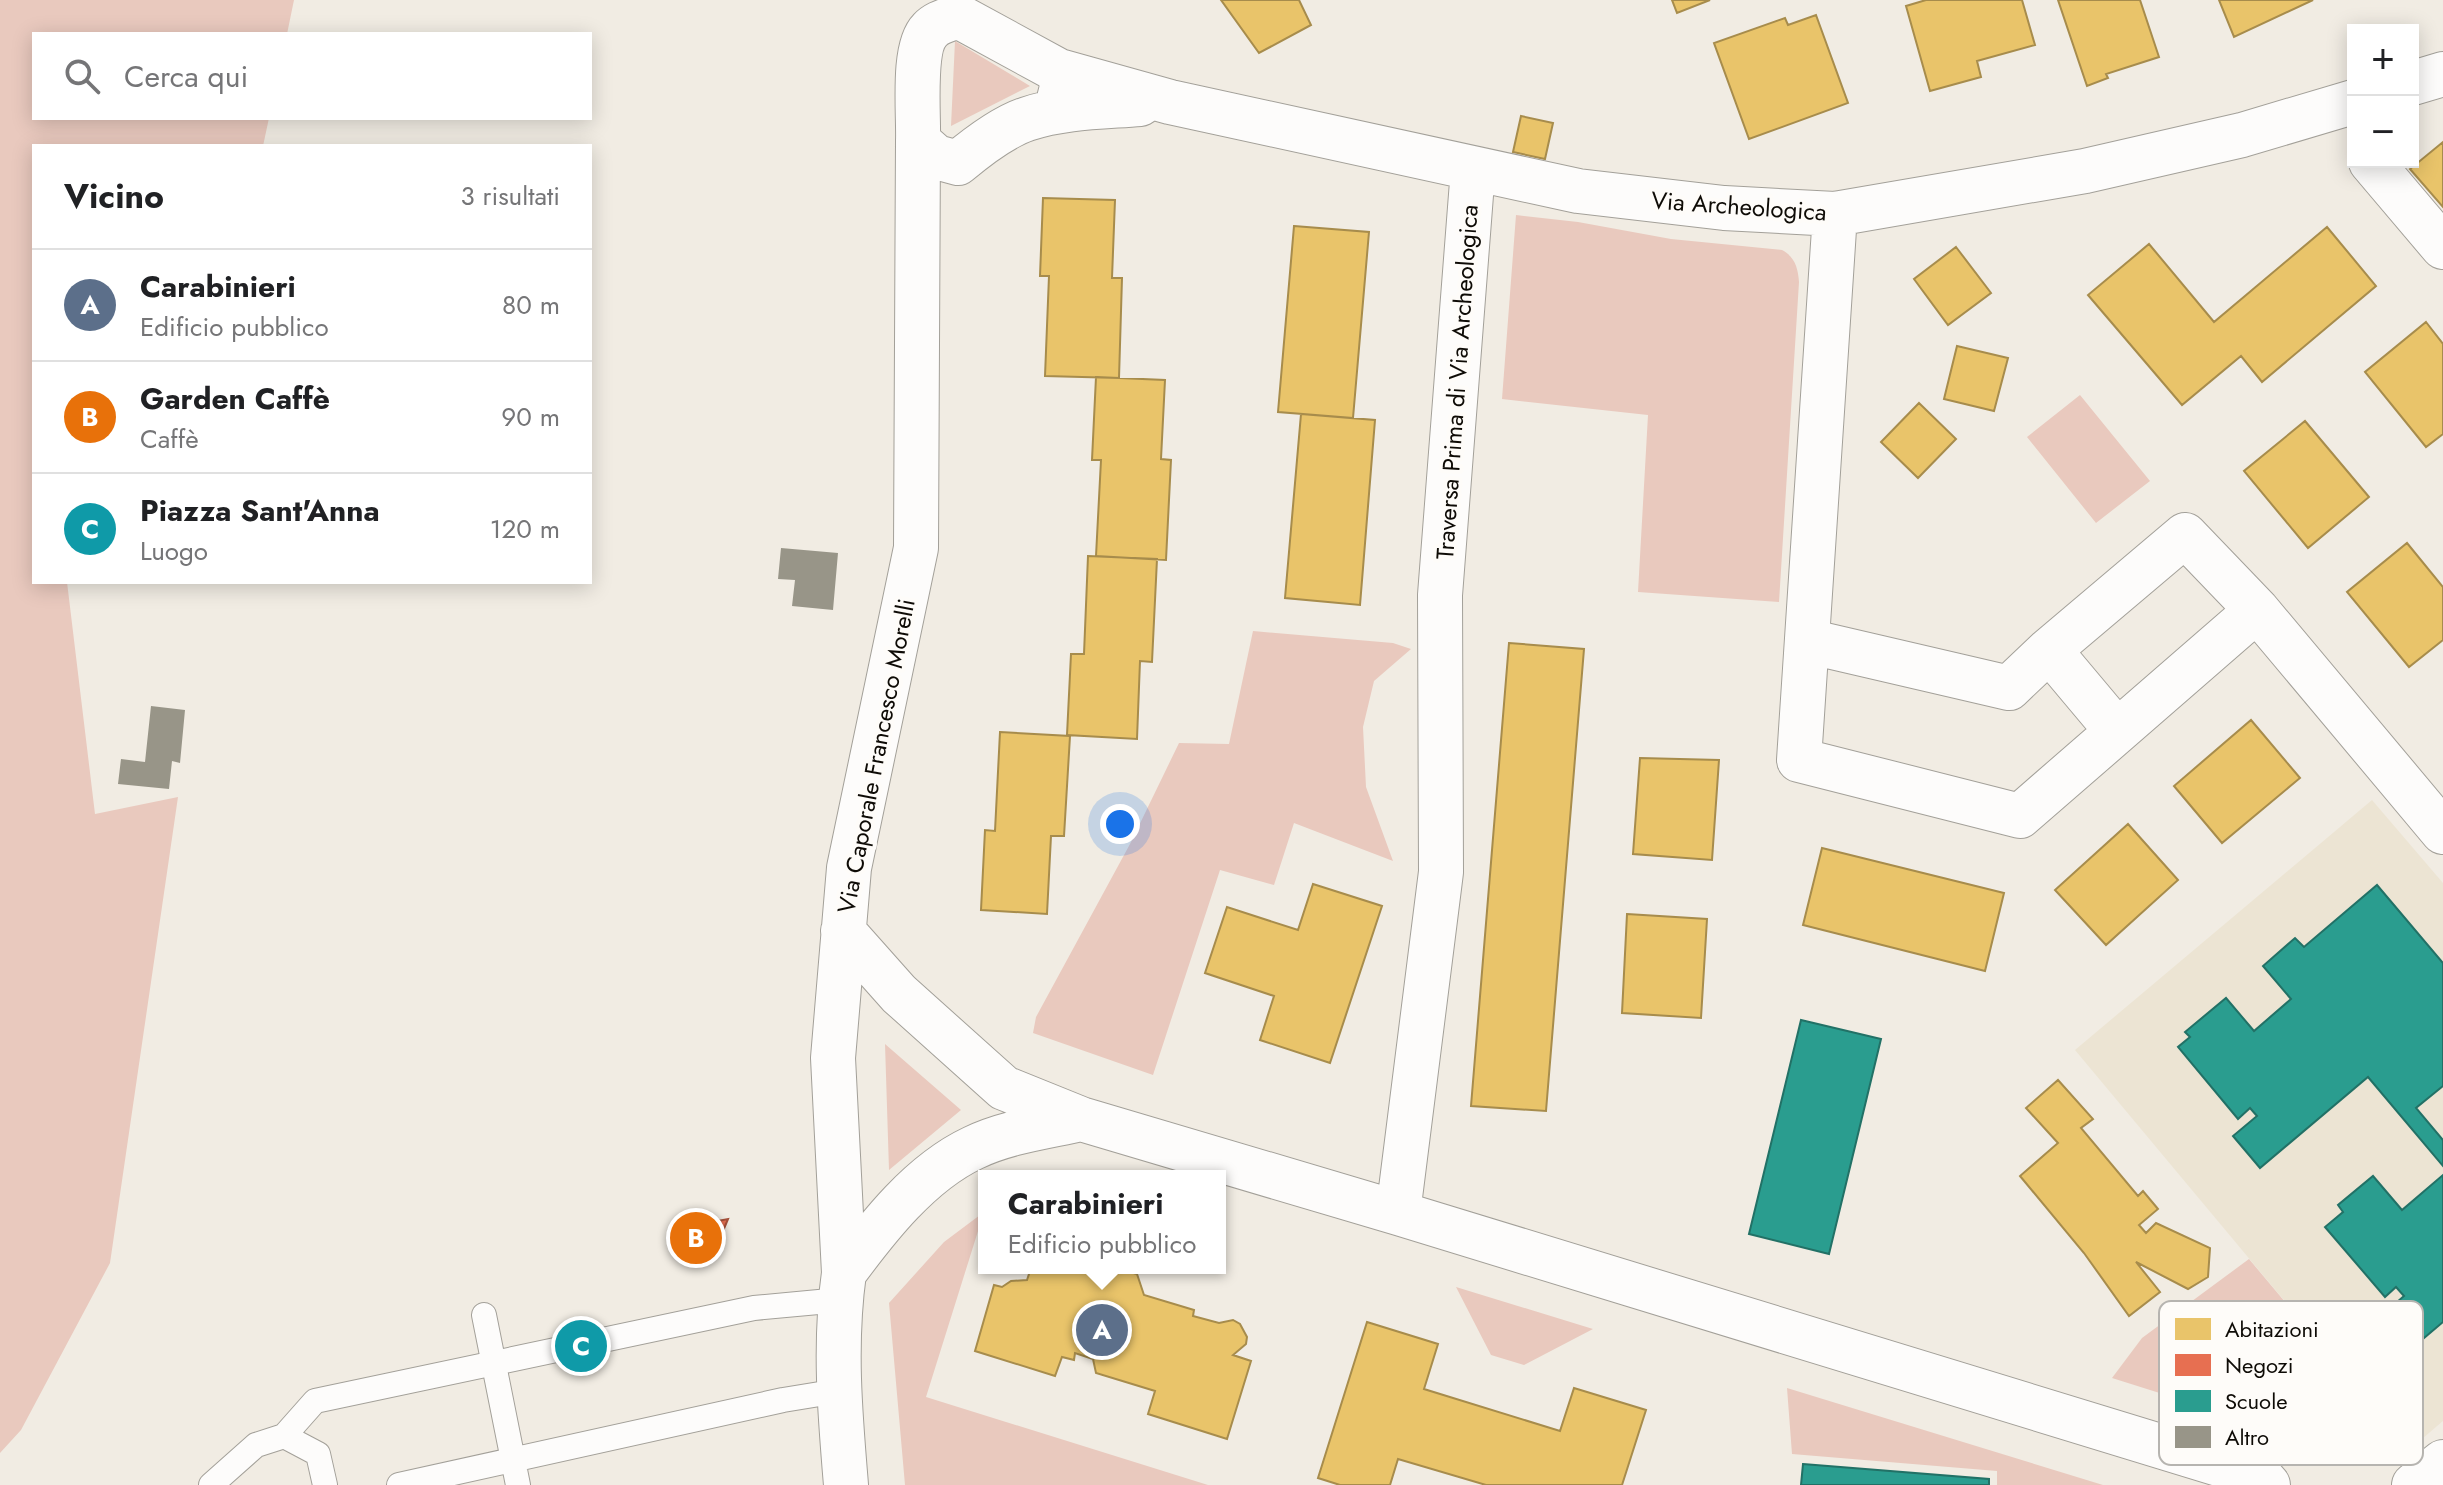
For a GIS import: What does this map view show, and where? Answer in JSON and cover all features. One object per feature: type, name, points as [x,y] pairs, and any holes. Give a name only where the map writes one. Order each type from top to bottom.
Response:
[{"type":"street","name":"Via Caporale Francesco Morelli","points":[[846,1485],[838,1391],[842,1287],[833,1058],[849,868],[916,548],[920,47],[914,0]]},
{"type":"street","points":[[920,47],[928,31],[964,12],[1058,91]]},
{"type":"street","points":[[2419,81],[2443,74]]},
{"type":"street","name":"Via Archeologica","points":[[958,163],[975,149],[1024,120],[1058,91],[1170,102],[1578,191],[1724,208],[1835,214],[2085,171],[2242,135],[2344,118]]},
{"type":"street","points":[[917,265],[936,205],[958,163],[936,157],[918,141]]},
{"type":"street","points":[[2376,168],[2443,247]]},
{"type":"street","name":"Traversa Prima di Via Archeologica","points":[[1398,1213],[1441,872],[1440,595],[1473,169]]},
{"type":"street","points":[[1835,214],[1799,760],[2020,816],[2117,731],[2267,622]]},
{"type":"street","points":[[1807,641],[2009,688],[2049,650],[2185,535],[2267,622],[2443,832]]},
{"type":"street","points":[[2049,650],[2117,731]]},
{"type":"street","points":[[843,931],[899,994],[1004,1088],[1081,1119],[2159,1446]]},
{"type":"street","points":[[842,1287],[877,1229],[924,1181],[972,1148],[1015,1133],[1081,1119]]},
{"type":"street","points":[[2414,1485],[2443,1462]]},
{"type":"street","points":[[2222,1465],[2261,1477],[2268,1485]]},
{"type":"lane","points":[[211,1485],[256,1445],[284,1436],[315,1401],[842,1287]]},
{"type":"lane","points":[[484,1315],[518,1485]]},
{"type":"lane","points":[[399,1485],[783,1400],[838,1391]]},
{"type":"lane","points":[[284,1436],[318,1454],[325,1485]]},
{"type":"shaded area","points":[[0,0],[294,0],[287,32],[32,32],[32,120],[269,120],[263,144],[32,144],[32,584],[67,584],[95,814],[178,797],[110,1263],[21,1430],[0,1453]]},
{"type":"shaded area","points":[[955,41],[1030,86],[951,126]]},
{"type":"shaded area","points":[[1516,215],[1578,222],[1671,239],[1782,250],[1793,260],[1799,282],[1779,602],[1638,592],[1648,415],[1502,399]]},
{"type":"shaded area","points":[[2080,395],[2150,481],[2096,523],[2027,437]]},
{"type":"shaded area","points":[[1253,631],[1393,643],[1411,649],[1374,681],[1363,727],[1366,787],[1393,861],[1294,823],[1274,885],[1220,870],[1153,1075],[1033,1033],[1036,1017],[1130,844],[1179,743],[1229,744]]},
{"type":"shaded area","points":[[2372,800],[2443,883],[2443,1421],[2423,1438],[2423,1301],[2285,1301],[2075,1050]]},
{"type":"shaded area","points":[[885,1044],[961,1110],[889,1170]]},
{"type":"shaded area","points":[[978,1216],[978,1231],[926,1397],[1208,1485],[905,1485],[889,1303],[944,1242]]},
{"type":"shaded area","points":[[2249,1259],[2284,1301],[2192,1301]]},
{"type":"shaded area","points":[[1456,1287],[1593,1329],[1524,1365],[1491,1355]]},
{"type":"shaded area","points":[[2159,1325],[2159,1393],[2112,1378],[2142,1338]]},
{"type":"shaded area","points":[[1787,1388],[2103,1485],[1997,1485],[1997,1471],[1792,1454]]},
{"type":"building: Abitazioni","points":[[1221,0],[1299,0],[1311,25],[1259,53]]},
{"type":"building: Abitazioni","points":[[1672,0],[1710,0],[1677,13]]},
{"type":"building: Abitazioni","points":[[1926,0],[2022,0],[2035,45],[1977,61],[1981,77],[1930,91],[1906,6]]},
{"type":"building: Abitazioni","points":[[2058,0],[2140,0],[2159,57],[2106,74],[2108,78],[2087,86]]},
{"type":"building: Abitazioni","points":[[2219,0],[2313,0],[2234,37]]},
{"type":"building: Abitazioni","points":[[1816,15],[1848,103],[1749,139],[1714,43],[1785,18],[1788,25]]},
{"type":"building: Abitazioni","points":[[1521,116],[1553,123],[1545,159],[1513,152]]},
{"type":"building: Abitazioni","points":[[2443,142],[2443,207],[2410,169],[2419,168],[2419,162]]},
{"type":"building: Abitazioni","points":[[1043,198],[1115,200],[1112,278],[1122,278],[1119,378],[1045,376],[1049,276],[1040,276]]},
{"type":"building: Abitazioni","points":[[1294,226],[1369,232],[1353,418],[1278,412]]},
{"type":"building: Abitazioni","points":[[2327,227],[2376,286],[2262,382],[2241,356],[2182,405],[2088,295],[2149,244],[2214,322]]},
{"type":"building: Abitazioni","points":[[1956,247],[1991,293],[1948,325],[1914,279]]},
{"type":"building: Abitazioni","points":[[2426,322],[2443,344],[2443,434],[2426,447],[2365,372]]},
{"type":"building: Abitazioni","points":[[1957,346],[2008,358],[1994,411],[1944,399]]},
{"type":"building: Abitazioni","points":[[1096,377],[1165,380],[1161,459],[1171,460],[1166,560],[1096,556],[1101,460],[1092,460]]},
{"type":"building: Abitazioni","points":[[1919,403],[1956,439],[1918,478],[1881,442]]},
{"type":"building: Abitazioni","points":[[1301,414],[1375,420],[1360,605],[1285,598]]},
{"type":"building: Abitazioni","points":[[2305,421],[2369,497],[2308,548],[2244,471]]},
{"type":"building: Abitazioni","points":[[2407,543],[2443,587],[2443,640],[2409,667],[2347,592]]},
{"type":"building: Abitazioni","points":[[1088,556],[1157,559],[1152,662],[1140,661],[1137,739],[1067,735],[1071,654],[1084,654]]},
{"type":"building: Abitazioni","points":[[1509,643],[1584,649],[1546,1111],[1471,1106]]},
{"type":"building: Abitazioni","points":[[2251,720],[2300,778],[2222,843],[2174,786]]},
{"type":"building: Abitazioni","points":[[1000,732],[1070,736],[1064,836],[1051,836],[1047,914],[981,910],[985,830],[995,831]]},
{"type":"building: Abitazioni","points":[[1640,758],[1719,760],[1712,860],[1633,854]]},
{"type":"building: Abitazioni","points":[[2128,824],[2178,880],[2106,945],[2055,890]]},
{"type":"building: Abitazioni","points":[[1822,848],[2004,893],[1985,971],[1803,925]]},
{"type":"building: Abitazioni","points":[[1313,884],[1382,906],[1330,1063],[1260,1040],[1274,996],[1205,973],[1227,907],[1298,930]]},
{"type":"building: Abitazioni","points":[[1627,914],[1707,919],[1701,1018],[1622,1013]]},
{"type":"building: Abitazioni","points":[[2058,1080],[2093,1119],[2081,1128],[2138,1196],[2143,1191],[2158,1209],[2139,1225],[2146,1233],[2156,1223],[2210,1248],[2208,1277],[2188,1289],[2136,1262],[2160,1292],[2129,1316],[2084,1253],[2020,1176],[2058,1143],[2026,1108]]},
{"type":"building: Abitazioni","points":[[1029,1274],[1137,1274],[1144,1295],[1194,1310],[1193,1316],[1219,1323],[1233,1320],[1240,1324],[1247,1337],[1246,1344],[1233,1355],[1251,1361],[1227,1439],[1148,1414],[1155,1391],[1096,1373],[1093,1359],[1075,1353],[1074,1360],[1062,1357],[1055,1376],[975,1351],[994,1285],[1002,1287],[1011,1281],[1027,1280]]},
{"type":"building: Abitazioni","points":[[1367,1322],[1438,1344],[1424,1389],[1560,1431],[1574,1388],[1646,1410],[1622,1485],[1486,1485],[1398,1459],[1390,1485],[1340,1485],[1318,1478]]},
{"type":"building: Negozi","points":[[728,1219],[718,1243],[675,1252],[669,1230]]},
{"type":"building: Scuole","points":[[2377,885],[2443,963],[2443,1086],[2416,1108],[2443,1140],[2443,1166],[2368,1077],[2260,1168],[2233,1136],[2257,1116],[2250,1108],[2238,1119],[2178,1047],[2190,1037],[2185,1032],[2226,998],[2254,1031],[2291,999],[2263,966],[2295,938],[2304,947]]},
{"type":"building: Scuole","points":[[1801,1020],[1881,1039],[1829,1254],[1749,1234]]},
{"type":"building: Scuole","points":[[2443,1175],[2443,1322],[2423,1339],[2423,1301],[2398,1301],[2404,1296],[2396,1287],[2385,1297],[2325,1227],[2343,1212],[2338,1205],[2373,1176],[2402,1210]]},
{"type":"building: Scuole","points":[[1803,1464],[1989,1479],[1989,1485],[1801,1485]]},
{"type":"building: Altro","points":[[781,548],[838,553],[833,610],[792,606],[795,580],[778,579]]},
{"type":"building: Altro","points":[[151,706],[185,710],[180,763],[172,761],[169,789],[118,784],[121,759],[145,762]]},
{"type":"place","name":"Garden Caffè","points":[[696,1238]]},
{"type":"place","name":"Carabinieri","points":[[1102,1330]]},
{"type":"place","name":"Piazza Sant'Anna","points":[[581,1346]]}]
